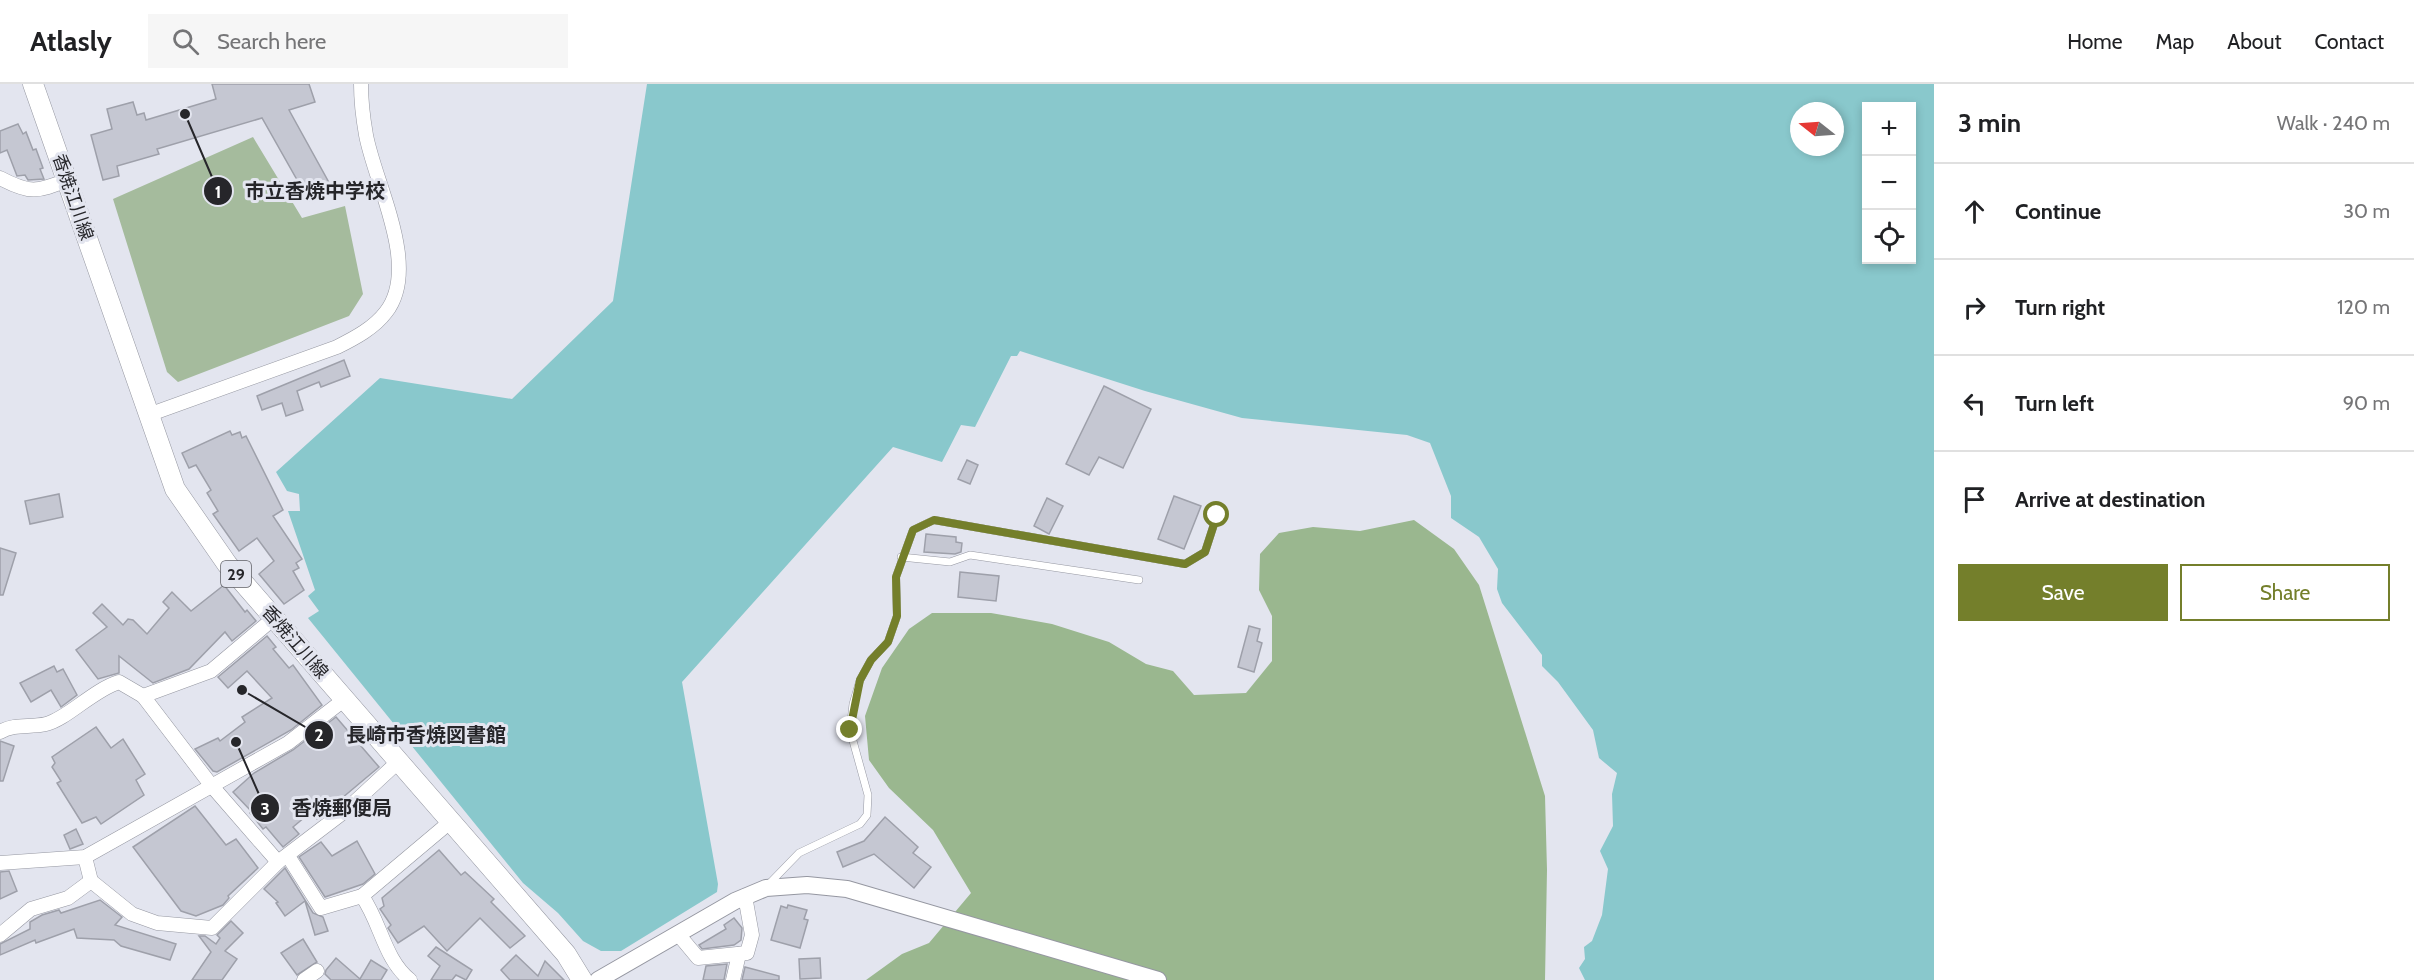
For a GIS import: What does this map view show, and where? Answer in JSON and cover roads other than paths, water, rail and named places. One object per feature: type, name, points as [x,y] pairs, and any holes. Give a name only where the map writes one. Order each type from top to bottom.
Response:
[{"type":"main road","name":"香焼江川線","points":[[33,84],[165,464],[180,497],[227,564],[566,954],[582,980]]},
{"type":"street","points":[[148,415],[337,347],[357,337],[386,312],[396,292],[398,254],[366,136],[361,84]]},
{"type":"street","points":[[0,178],[19,188],[34,191],[67,180]]},
{"type":"street","points":[[143,696],[211,671],[274,618]]},
{"type":"street","points":[[0,732],[24,724],[48,724],[105,686],[119,682],[143,696],[211,785],[283,859],[321,908],[362,896],[450,822]]},
{"type":"street","points":[[0,863],[85,857],[288,744],[345,699]]},
{"type":"street","points":[[85,857],[91,881],[142,919],[212,928],[283,859],[345,812],[399,761]]},
{"type":"street","points":[[0,935],[10,930],[31,909],[68,898],[91,881]]},
{"type":"street","points":[[598,980],[745,896],[766,888],[807,885],[847,888],[1158,980]]},
{"type":"street","points":[[362,896],[375,915],[394,965],[410,980]]},
{"type":"street","points":[[678,934],[698,958],[747,953],[752,935],[745,896]]},
{"type":"street","points":[[733,980],[739,954]]},
{"type":"street","points":[[304,980],[317,971]]},
{"type":"lane","points":[[766,888],[799,853],[860,824],[867,815],[868,795],[854,750],[851,721],[860,680],[871,660],[888,642],[897,616],[896,577],[901,557],[913,530],[934,520],[1185,564],[1205,552],[1217,515]]},
{"type":"lane","points":[[901,557],[950,562],[970,555],[1139,580]]},
{"type":"water","points":[[647,84],[1934,84],[1934,980],[1585,980],[1579,968],[1585,959],[1584,947],[1592,941],[1602,915],[1608,869],[1600,851],[1613,826],[1612,794],[1617,773],[1599,758],[1593,730],[1558,682],[1542,666],[1542,655],[1502,603],[1497,589],[1498,569],[1479,537],[1451,518],[1451,496],[1430,443],[1407,435],[1242,418],[1145,391],[1020,351],[1017,356],[1011,356],[975,427],[961,425],[942,462],[893,447],[682,682],[718,884],[717,892],[621,951],[601,951],[583,941],[558,913],[523,883],[308,618],[319,611],[308,596],[315,590],[288,511],[300,511],[299,494],[287,491],[276,472],[380,378],[512,399],[613,301]]},
{"type":"place","name":"市立香焼中学校","points":[[185,114]]},
{"type":"place","name":"長崎市香焼図書館","points":[[242,690]]},
{"type":"place","name":"香焼郵便局","points":[[236,742]]}]
